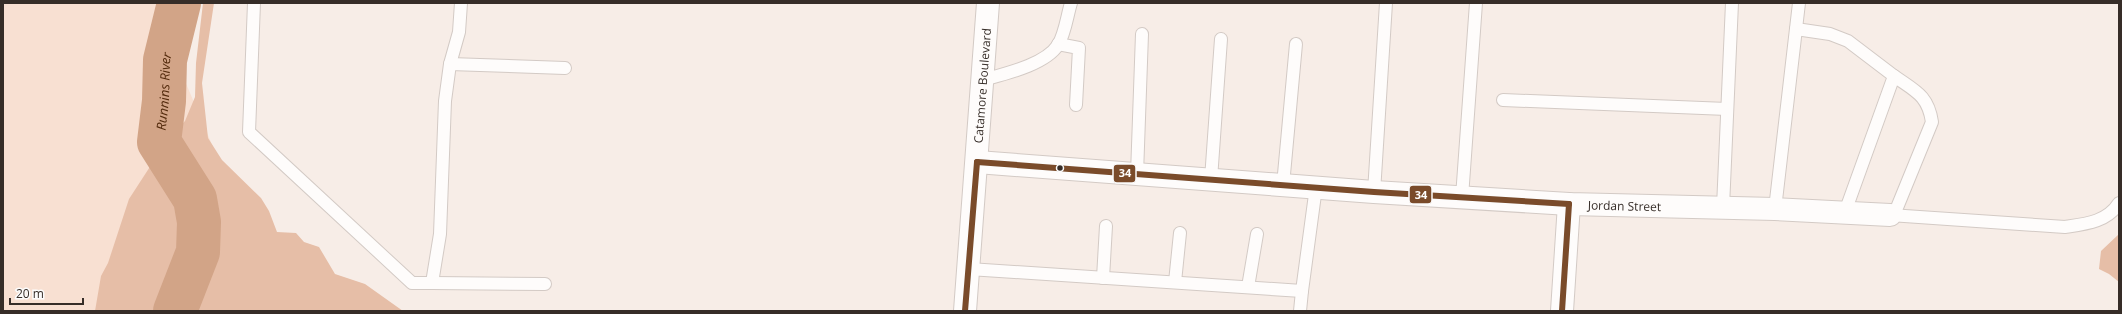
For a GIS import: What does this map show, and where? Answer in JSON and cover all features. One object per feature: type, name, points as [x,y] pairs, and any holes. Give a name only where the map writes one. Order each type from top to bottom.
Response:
[{"type":"street","name":"Catamore Boulevard","points":[[965,311],[988,3]]},
{"type":"street","name":"Jordan Street","points":[[977,162],[1374,192],[1569,204],[1723,207],[1892,215]]},
{"type":"street","points":[[1562,311],[1569,204]]},
{"type":"lane","points":[[254,3],[249,132],[412,283],[545,284]]},
{"type":"lane","points":[[432,283],[440,234],[446,101],[450,64],[459,32],[461,3]]},
{"type":"lane","points":[[983,80],[1016,71],[1049,55],[1058,44],[1071,3]]},
{"type":"lane","points":[[1374,192],[1386,3]]},
{"type":"lane","points":[[1462,197],[1476,3]]},
{"type":"lane","points":[[1723,207],[1732,3]]},
{"type":"lane","points":[[1775,209],[1799,3]]},
{"type":"lane","points":[[1796,29],[1830,34],[1848,40],[1924,98],[1930,108],[1932,122],[1892,215],[2065,227],[2092,224],[2113,212],[2119,203]]},
{"type":"lane","points":[[1137,174],[1142,34]]},
{"type":"lane","points":[[1210,179],[1221,39]]},
{"type":"lane","points":[[1058,44],[1079,48],[1076,105]]},
{"type":"lane","points":[[1283,185],[1296,44]]},
{"type":"lane","points":[[450,64],[565,68]]},
{"type":"lane","points":[[1845,212],[1894,76]]},
{"type":"lane","points":[[1503,100],[1727,109]]},
{"type":"lane","points":[[1300,311],[1316,187]]},
{"type":"lane","points":[[1103,278],[1106,226]]},
{"type":"lane","points":[[1176,282],[1180,233]]},
{"type":"lane","points":[[1248,287],[1257,234]]},
{"type":"lane","points":[[969,269],[1302,291]]},
{"type":"shaded area","points":[[3,3],[172,3],[176,60],[216,154],[213,311],[3,311]]},
{"type":"shaded area","points":[[203,3],[214,3],[202,83],[208,138],[222,160],[261,198],[269,211],[277,232],[296,233],[304,242],[319,247],[335,274],[365,284],[403,311],[95,311],[101,276],[108,263],[129,199],[168,139],[185,121],[195,97],[196,63]]},
{"type":"shaded area","points":[[2119,234],[2119,282],[2109,274],[2099,269],[2101,251]]},
{"type":"waterway","name":"Runnins River","points":[[175,311],[198,252],[199,222],[195,199],[159,142],[164,101],[165,60],[179,3]]},
{"type":"transit line","name":"34","points":[[977,162],[1374,192],[1569,204]]},
{"type":"transit line","name":"34","points":[[965,311],[977,162]]},
{"type":"transit line","name":"34","points":[[1562,311],[1569,204]]}]
